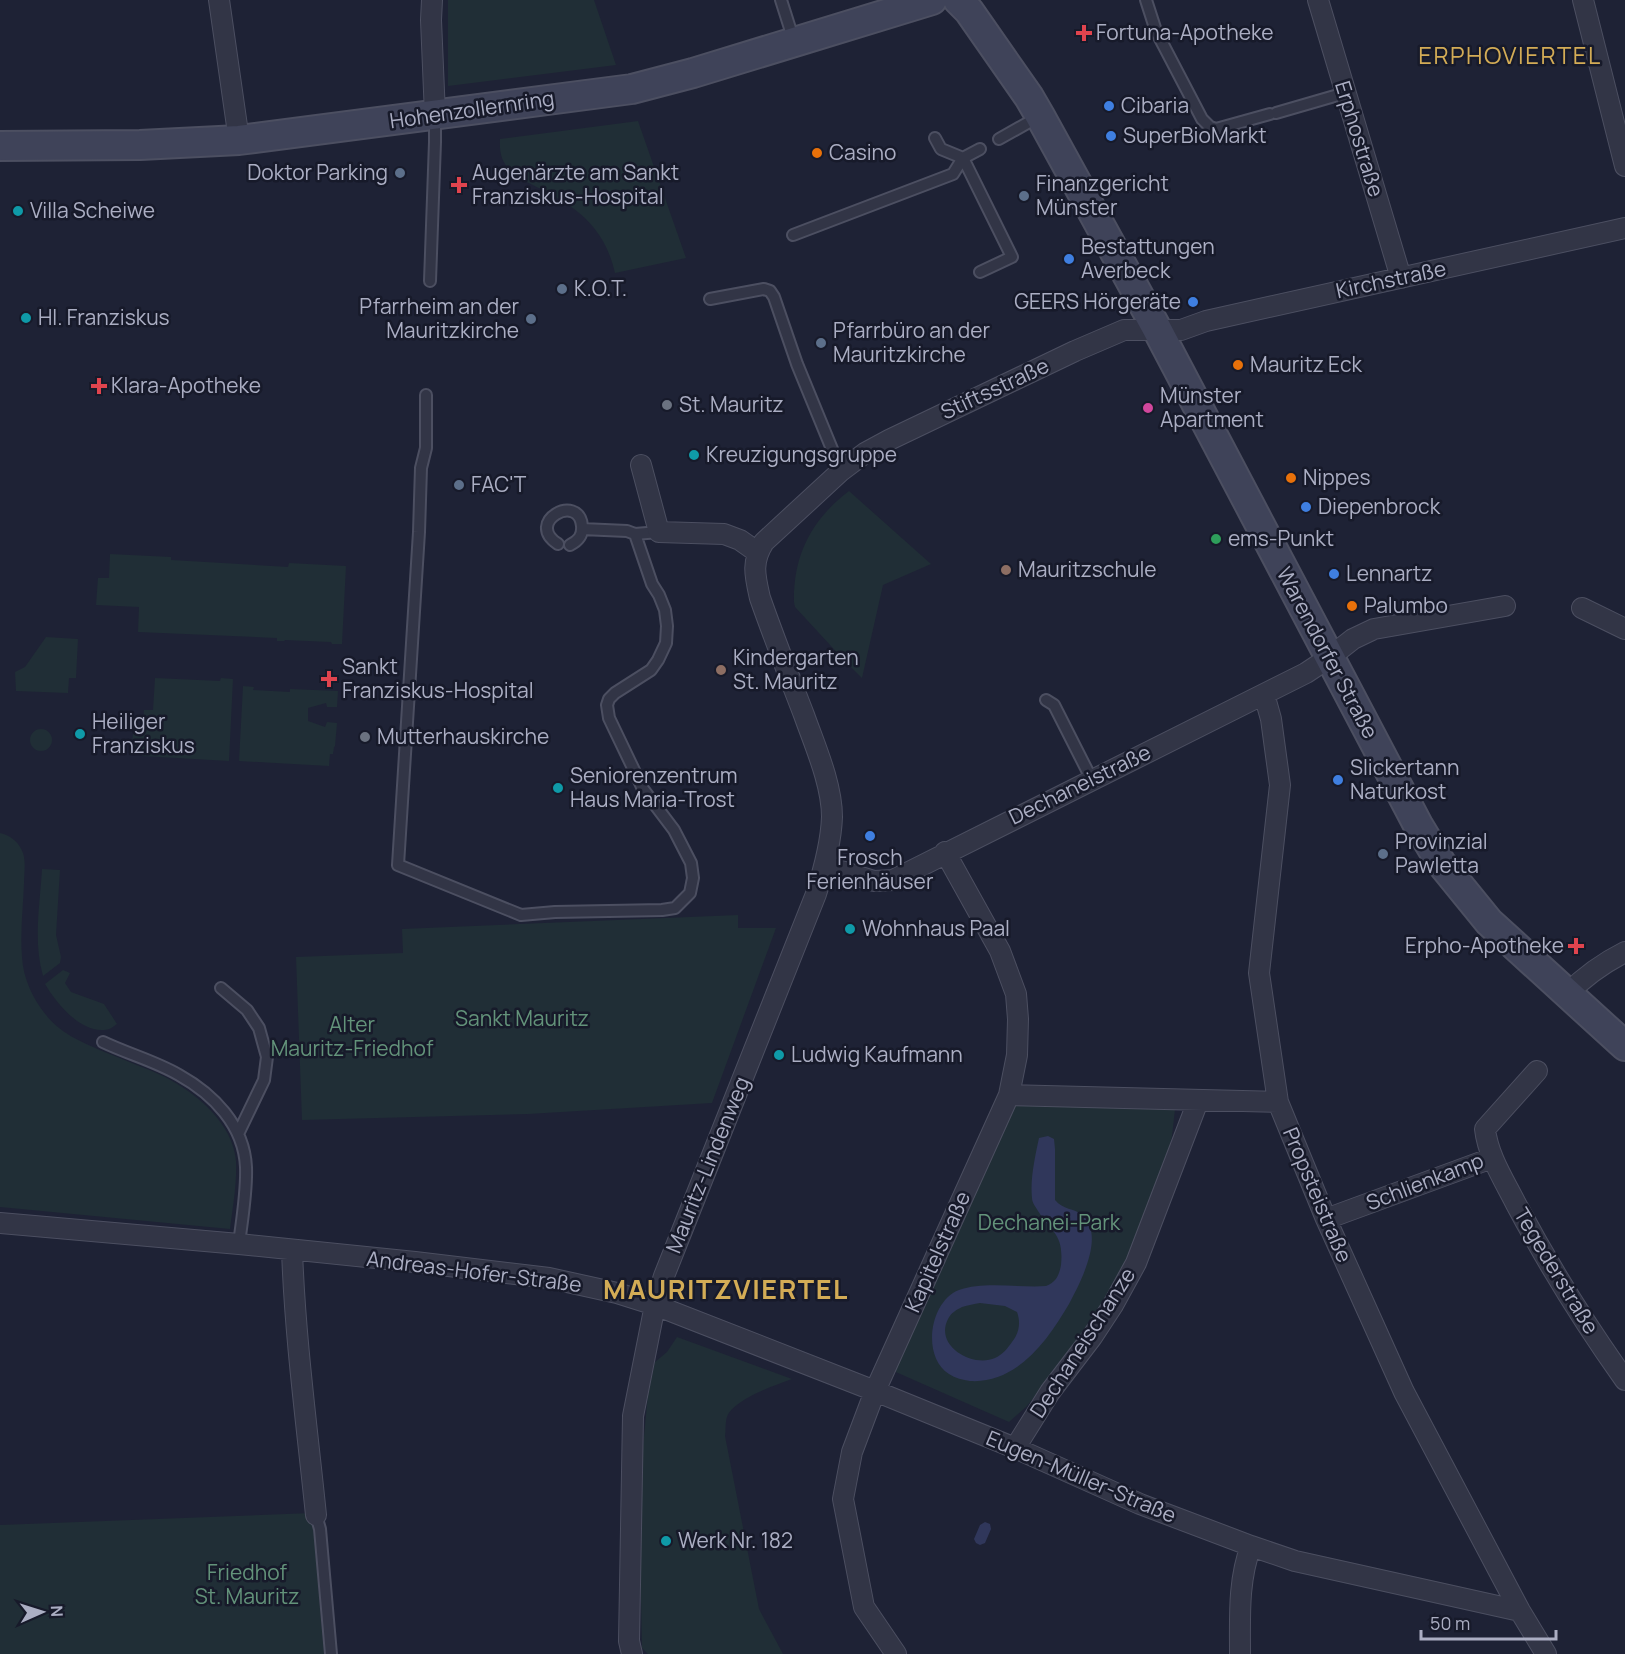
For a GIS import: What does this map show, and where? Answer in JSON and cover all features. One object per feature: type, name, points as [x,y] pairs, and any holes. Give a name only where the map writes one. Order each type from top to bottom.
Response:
[{"type":"main road","name":"Hohenzollernring","points":[[0,146],[140,145],[239,140],[632,89],[932,0]]},
{"type":"main road","name":"Warendorfer Straße","points":[[958,0],[969,11],[1040,116],[1157,330],[1418,825],[1441,863],[1489,922],[1625,1046]]},
{"type":"street","points":[[219,0],[239,140]]},
{"type":"street","points":[[432,0],[435,115]]},
{"type":"street","name":"Erphostraße","points":[[1318,0],[1401,278]]},
{"type":"street","points":[[1583,0],[1625,166]]},
{"type":"street","name":"Kirchstraße","points":[[1157,330],[1181,330],[1206,321],[1625,228]]},
{"type":"street","name":"Stiftsstraße","points":[[758,552],[764,542],[841,471],[865,453],[1075,351],[1124,330],[1157,330]]},
{"type":"street","points":[[641,465],[659,532],[724,534],[740,540],[758,552]]},
{"type":"street","name":"Mauritz-Lindenweg","points":[[632,1654],[629,1641],[633,1416],[655,1305],[816,894],[825,866],[832,817],[831,799],[812,738],[760,598],[755,577],[758,552]]},
{"type":"street","name":"Dechaneistraße","points":[[825,866],[874,881],[893,880],[1306,673],[1353,639],[1374,629],[1505,606]]},
{"type":"street","points":[[1582,608],[1625,629]]},
{"type":"street","name":"Propsteistraße","points":[[1264,694],[1271,719],[1280,785],[1259,972],[1278,1102],[1326,1219],[1404,1392],[1520,1611],[1546,1654]]},
{"type":"street","name":"Kapitelstraße","points":[[896,1654],[864,1607],[843,1499],[852,1452],[875,1391],[1009,1095],[1017,1055],[1016,994],[1000,951],[945,852]]},
{"type":"street","points":[[1567,994],[1596,969],[1625,952]]},
{"type":"street","name":"Schlienkamp","points":[[1326,1219],[1492,1158],[1485,1129],[1537,1071]]},
{"type":"street","points":[[1009,1095],[1278,1102]]},
{"type":"street","name":"Dechaneischanze","points":[[1015,1448],[1050,1392],[1113,1305],[1136,1263],[1198,1101]]},
{"type":"street","name":"Tegederstraße","points":[[1492,1158],[1544,1256],[1625,1380]]},
{"type":"street","name":"Andreas-Hofer-Straße","points":[[0,1222],[239,1244],[549,1278],[608,1291],[655,1305]]},
{"type":"street","points":[[292,1250],[299,1352],[316,1515]]},
{"type":"street","name":"Eugen-Müller-Straße","points":[[655,1305],[875,1391],[1015,1448],[1140,1504],[1251,1546],[1295,1561],[1520,1611]]},
{"type":"street","points":[[1240,1654],[1241,1591],[1245,1560],[1251,1546]]},
{"type":"lane","points":[[781,0],[794,42]]},
{"type":"lane","points":[[1146,0],[1156,32],[1202,118],[1210,127],[1215,129],[1345,93]]},
{"type":"lane","points":[[430,281],[435,115]]},
{"type":"lane","points":[[999,139],[1040,116]]},
{"type":"lane","points":[[935,138],[941,149],[963,158],[1012,257],[980,272]]},
{"type":"lane","points":[[793,235],[954,174],[963,158],[980,149]]},
{"type":"lane","points":[[710,299],[764,289],[770,291],[841,471]]},
{"type":"lane","points":[[426,395],[426,448],[421,468],[398,866],[520,915],[662,910],[675,908],[690,893],[693,878],[691,863],[674,830],[643,789],[609,718],[607,705],[615,693],[651,670],[666,643],[665,610],[652,584],[635,534]]},
{"type":"lane","points":[[558,544],[550,538],[548,529],[550,519],[563,511],[573,512],[580,519],[581,536],[570,545]]},
{"type":"lane","points":[[582,529],[627,531],[635,534],[659,532]]},
{"type":"lane","points":[[1046,700],[1054,705],[1092,780]]},
{"type":"lane","points":[[221,988],[247,1010],[259,1028],[267,1057],[264,1080],[238,1134]]},
{"type":"lane","points":[[103,1042],[169,1070],[194,1084],[219,1105],[231,1121],[244,1151],[246,1167],[239,1244]]},
{"type":"lane","points":[[316,1515],[320,1529],[331,1654]]},
{"type":"green space","points":[[448,0],[594,0],[616,65],[448,86]]},
{"type":"green space","points":[[638,121],[686,258],[615,273],[601,238],[591,225],[567,204],[514,174],[502,157],[500,139]]},
{"type":"green space","points":[[849,491],[931,564],[883,585],[862,678],[795,607],[794,602],[797,569],[807,539],[825,514]]},
{"type":"green space","points":[[110,554],[288,567],[289,563],[346,566],[342,644],[277,641],[277,638],[138,632],[139,607],[96,605],[98,578],[109,578]]},
{"type":"green space","points":[[46,637],[78,639],[76,678],[69,678],[68,693],[16,691],[15,672],[25,667]]},
{"type":"green space","points":[[155,678],[220,681],[221,678],[233,679],[229,761],[142,756],[138,748],[132,745],[133,733],[142,733],[144,710],[153,710]]},
{"type":"green space","points":[[243,686],[254,687],[253,690],[290,692],[290,689],[338,691],[337,707],[327,707],[326,703],[308,708],[308,721],[325,727],[327,722],[337,723],[335,746],[333,754],[330,754],[329,766],[239,761]]},
{"type":"green space","points":[[41,729],[49,732],[52,740],[49,748],[41,751],[33,748],[30,740],[33,732]]},
{"type":"green space","points":[[0,833],[17,842],[24,857],[22,957],[29,988],[37,1002],[52,1022],[66,1033],[90,1046],[165,1077],[189,1092],[211,1111],[228,1134],[236,1161],[230,1229],[0,1207]]},
{"type":"green space","points":[[42,869],[60,870],[56,935],[61,957],[60,963],[43,976],[38,949]]},
{"type":"green space","name":"Sankt Mauritz","points":[[738,915],[738,928],[776,928],[712,1103],[528,1114],[302,1120],[296,957],[403,953],[402,929]]},
{"type":"green space","points":[[63,970],[70,973],[65,983],[71,992],[104,1004],[117,1024],[104,1030],[95,1029],[78,1021],[62,1007],[45,984]]},
{"type":"green space","name":"Dechanei-Park","points":[[1012,1101],[1175,1109],[1172,1136],[1163,1171],[1127,1263],[1104,1304],[1058,1369],[1026,1407],[1009,1422],[889,1369]]},
{"type":"green space","points":[[677,1337],[792,1379],[755,1394],[737,1405],[727,1417],[725,1436],[759,1609],[783,1654],[648,1654],[642,1648],[640,1554],[643,1447],[648,1394],[655,1362],[667,1352]]},
{"type":"green space","name":"Friedhof St. Mauritz","points":[[312,1513],[324,1654],[0,1654],[0,1525]]},
{"type":"water","points":[[1048,1136],[1054,1139],[1055,1200],[1061,1206],[1082,1215],[1089,1224],[1092,1234],[1089,1259],[1069,1304],[1051,1332],[1029,1357],[1002,1375],[987,1380],[959,1379],[940,1366],[932,1342],[936,1317],[941,1305],[949,1296],[969,1287],[1046,1286],[1055,1280],[1059,1272],[1061,1247],[1059,1240],[1032,1200],[1032,1176],[1039,1138]],"holes":[[[980,1303],[1005,1306],[1017,1312],[1019,1324],[1014,1339],[1000,1355],[986,1360],[976,1360],[958,1352],[951,1346],[946,1338],[945,1329],[948,1319],[954,1312],[962,1307]]]},
{"type":"water","points":[[985,1522],[990,1524],[991,1529],[985,1543],[980,1545],[974,1539],[980,1525]]},
{"type":"place","name":"Fortuna-Apotheke","points":[[1084,33]]},
{"type":"place","name":"Cibaria","points":[[1109,106]]},
{"type":"place","name":"SuperBioMarkt","points":[[1111,136]]},
{"type":"place","name":"Casino","points":[[817,153]]},
{"type":"place","name":"Doktor Parking","points":[[400,173]]},
{"type":"place","name":"Augenärzte am Sankt Franziskus-Hospital","points":[[459,185]]},
{"type":"place","name":"Finanzgericht Münster","points":[[1024,196]]},
{"type":"place","name":"Villa Scheiwe","points":[[18,211]]},
{"type":"place","name":"Bestattungen Averbeck","points":[[1069,259]]},
{"type":"place","name":"K.O.T.","points":[[562,289]]},
{"type":"place","name":"GEERS Hörgeräte","points":[[1193,302]]},
{"type":"place","name":"Hl. Franziskus","points":[[26,318]]},
{"type":"place","name":"Pfarrheim an der Mauritzkirche","points":[[531,319]]},
{"type":"place","name":"Pfarrbüro an der Mauritzkirche","points":[[821,343]]},
{"type":"place","name":"Mauritz Eck","points":[[1238,365]]},
{"type":"place","name":"Klara-Apotheke","points":[[99,386]]},
{"type":"place","name":"St. Mauritz","points":[[667,405]]},
{"type":"place","name":"Münster Apartment","points":[[1148,408]]},
{"type":"place","name":"Kreuzigungsgruppe","points":[[694,455]]},
{"type":"place","name":"Nippes","points":[[1291,478]]},
{"type":"place","name":"FAC'T","points":[[459,485]]},
{"type":"place","name":"Diepenbrock","points":[[1306,507]]},
{"type":"place","name":"ems-Punkt","points":[[1216,539]]},
{"type":"place","name":"Mauritzschule","points":[[1006,570]]},
{"type":"place","name":"Lennartz","points":[[1334,574]]},
{"type":"place","name":"Palumbo","points":[[1352,606]]},
{"type":"place","name":"Kindergarten St. Mauritz","points":[[721,670]]},
{"type":"place","name":"Sankt Franziskus-Hospital","points":[[329,679]]},
{"type":"place","name":"Heiliger Franziskus","points":[[80,734]]},
{"type":"place","name":"Mutterhauskirche","points":[[365,737]]},
{"type":"place","name":"Slickertann Naturkost","points":[[1338,780]]},
{"type":"place","name":"Seniorenzentrum Haus Maria-Trost","points":[[558,788]]},
{"type":"place","name":"Frosch Ferienhäuser","points":[[870,836]]},
{"type":"place","name":"Provinzial Pawletta","points":[[1383,854]]},
{"type":"place","name":"Wohnhaus Paal","points":[[850,929]]},
{"type":"place","name":"Erpho-Apotheke","points":[[1576,946]]},
{"type":"place","name":"Ludwig Kaufmann","points":[[779,1055]]},
{"type":"place","name":"Werk Nr. 182","points":[[666,1541]]},
{"type":"district","name":"ERPHOVIERTEL","points":[[1510,56]]},
{"type":"district","name":"MAURITZVIERTEL","points":[[726,1290]]},
{"type":"park label","name":"Alter Mauritz-Friedhof","points":[[352,1037]]}]
